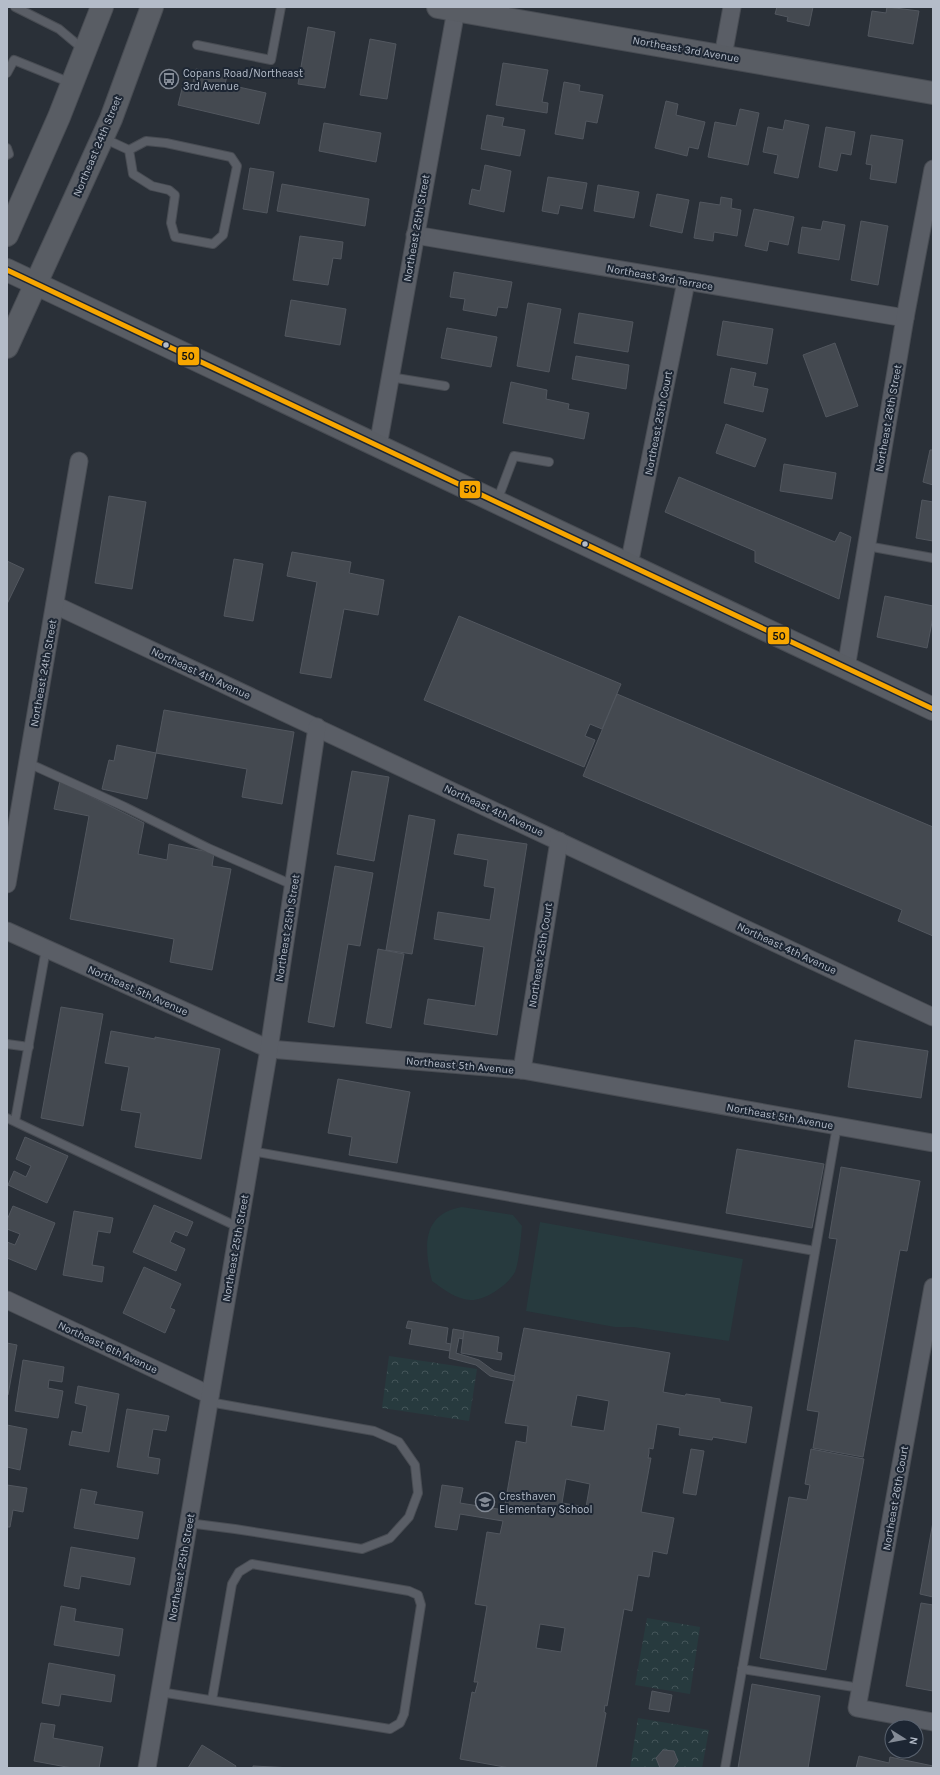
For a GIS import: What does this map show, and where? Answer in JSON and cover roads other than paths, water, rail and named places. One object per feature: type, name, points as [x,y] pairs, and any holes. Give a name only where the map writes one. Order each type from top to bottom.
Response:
[{"type":"main road","points":[[7,235],[72,83],[102,7]]},
{"type":"main road","name":"Northeast 24th Street","points":[[7,347],[102,138],[152,7]]},
{"type":"main road","name":"Northeast 3rd Avenue","points":[[447,8],[933,93]]},
{"type":"main road","points":[[7,270],[846,668],[932,706]]},
{"type":"street","points":[[723,56],[732,7]]},
{"type":"street","name":"Northeast 25th Street","points":[[378,446],[415,236],[447,8]]},
{"type":"street","name":"Northeast 26th Street","points":[[846,668],[905,318],[933,169]]},
{"type":"street","name":"Northeast 3rd Terrace","points":[[415,236],[905,318]]},
{"type":"street","name":"Northeast 25th Court","points":[[629,565],[686,282]]},
{"type":"street","name":"Northeast 24th Street","points":[[7,884],[79,461]]},
{"type":"street","name":"Northeast 4th Avenue","points":[[55,605],[933,1017]]},
{"type":"street","name":"Northeast 25th Street","points":[[146,1768],[269,1049],[317,727]]},
{"type":"street","name":"Northeast 25th Court","points":[[522,1070],[559,841]]},
{"type":"street","name":"Northeast 5th Avenue","points":[[7,931],[269,1049],[522,1070],[933,1143]]},
{"type":"street","name":"Northeast 26th Court","points":[[933,1287],[857,1708],[933,1722]]},
{"type":"street","name":"Northeast 6th Avenue","points":[[7,1300],[209,1398]]},
{"type":"lane","points":[[15,7],[59,28],[85,51]]},
{"type":"lane","points":[[197,45],[271,60],[281,7]]},
{"type":"lane","points":[[7,73],[14,60],[72,83]]},
{"type":"lane","points":[[102,138],[129,150]]},
{"type":"lane","points":[[146,141],[166,143],[231,157],[237,166],[223,235],[213,244],[175,237],[171,223],[175,196],[169,190],[152,186],[133,174],[129,150],[146,141]]},
{"type":"lane","points":[[7,148],[9,154],[7,155]]},
{"type":"lane","points":[[390,377],[446,386]]},
{"type":"lane","points":[[496,502],[514,456],[549,462]]},
{"type":"lane","points":[[867,546],[933,558]]},
{"type":"lane","points":[[28,763],[125,807],[208,848],[293,885]]},
{"type":"lane","points":[[15,1121],[46,949]]},
{"type":"lane","points":[[7,1044],[28,1047]]},
{"type":"lane","points":[[7,1118],[238,1227]]},
{"type":"lane","points":[[725,1768],[837,1126]]},
{"type":"lane","points":[[251,1151],[815,1251]]},
{"type":"lane","points":[[188,1523],[235,1528],[362,1549],[390,1538],[409,1517],[418,1492],[415,1466],[399,1442],[374,1431],[209,1398]]},
{"type":"lane","points":[[160,1692],[390,1729],[400,1723],[404,1714],[421,1605],[418,1596],[409,1591],[252,1564],[239,1572],[232,1584],[212,1700]]},
{"type":"lane","points":[[742,1669],[860,1688]]},
{"type":"place","name":"Copans Road/Northeast 3rd Avenue","points":[[169,79]]},
{"type":"place","name":"Cresthaven Elementary School","points":[[485,1502]]}]
